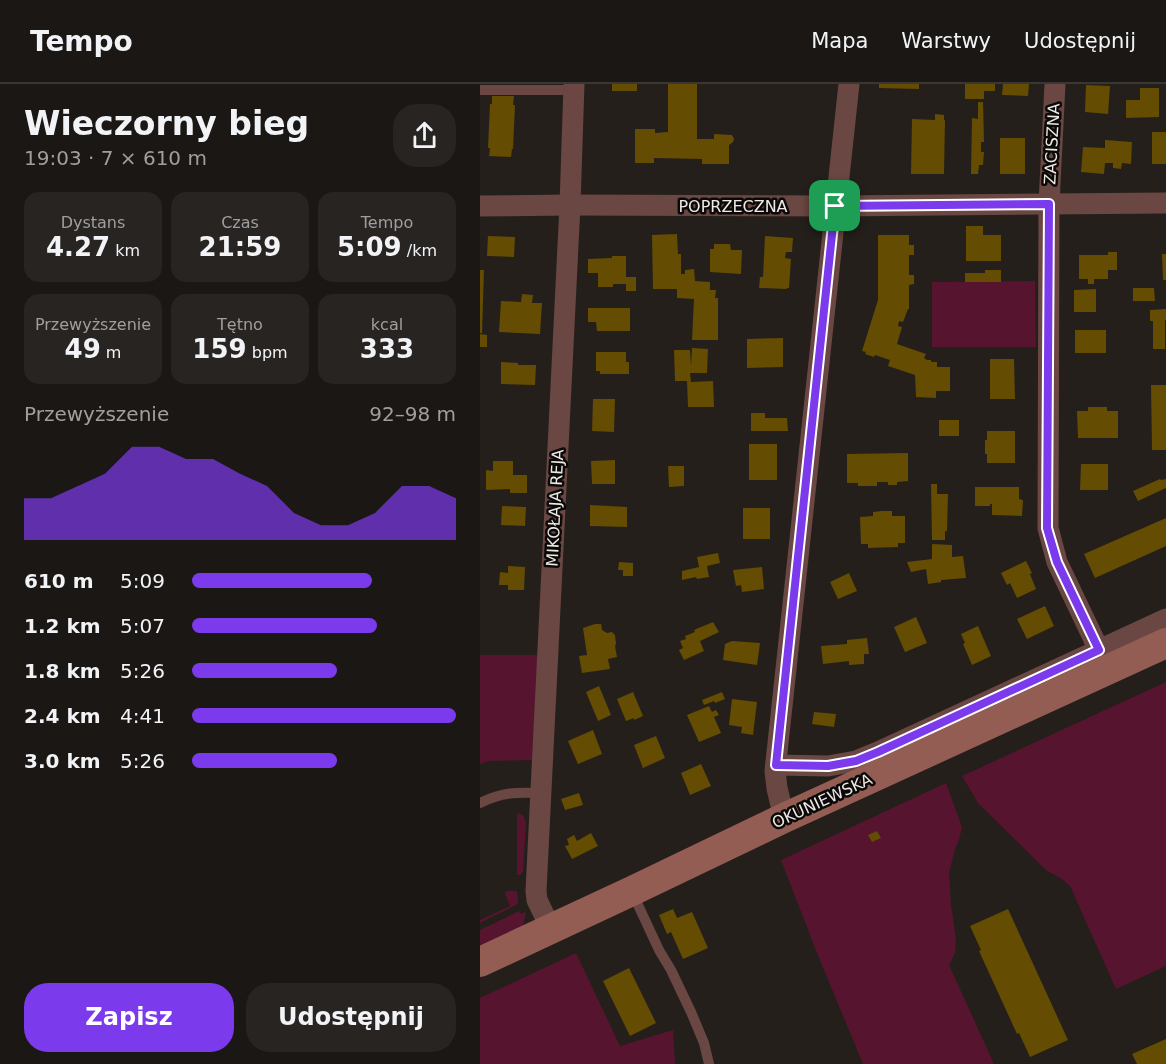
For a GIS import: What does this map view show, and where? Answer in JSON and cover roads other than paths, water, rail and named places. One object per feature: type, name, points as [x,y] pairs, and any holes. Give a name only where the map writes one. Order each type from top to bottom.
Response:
[{"type":"main road","name":"OKUNIEWSKA","points":[[480,962],[784,818],[1166,643]]},
{"type":"street","points":[[784,818],[777,788],[776,765],[849,84]]},
{"type":"street","name":"ZACISZNA","points":[[1055,84],[1049,204],[1047,528],[1057,562],[1099,650]]},
{"type":"street","name":"MIKOŁAJA REJA","points":[[551,929],[537,900],[536,891],[570,205],[573,87]]},
{"type":"street","name":"POPRZECZNA","points":[[480,206],[1166,203]]},
{"type":"street","name":"OKUNIEWSKA","points":[[776,765],[828,766],[856,761],[1166,619]]},
{"type":"lane","points":[[480,90],[573,87]]},
{"type":"lane","points":[[480,803],[503,794],[516,792],[541,794]]},
{"type":"lane","points":[[632,891],[691,1012],[704,1043],[709,1064]]}]
